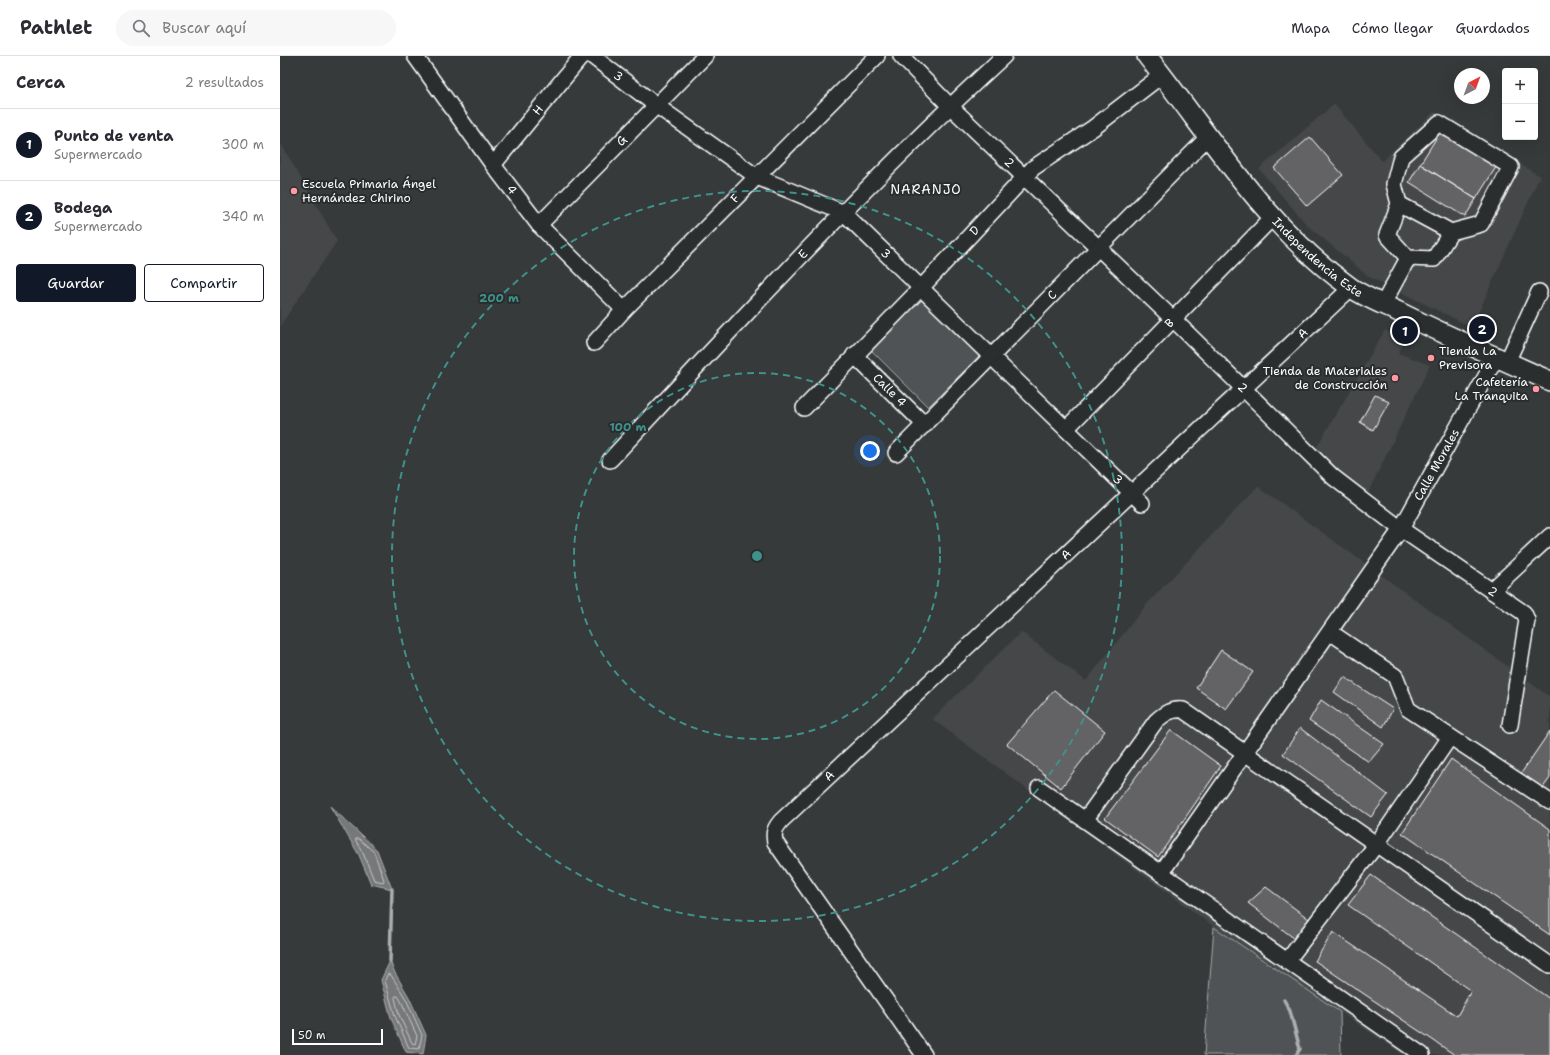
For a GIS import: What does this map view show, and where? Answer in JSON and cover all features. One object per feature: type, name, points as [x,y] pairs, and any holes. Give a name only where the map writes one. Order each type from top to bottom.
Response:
[{"type":"main road","name":"Independencia Este","points":[[1156,62],[1208,137],[1272,218],[1312,257],[1351,288],[1502,360],[1550,381]]},
{"type":"street","name":"4","points":[[415,56],[493,165],[539,225],[624,310]]},
{"type":"street","name":"H","points":[[493,165],[582,56]]},
{"type":"street","name":"3","points":[[592,56],[657,106],[757,177],[844,213],[1142,503]]},
{"type":"street","name":"G","points":[[539,225],[705,56]]},
{"type":"street","name":"F","points":[[594,343],[624,310],[877,56]]},
{"type":"street","name":"2","points":[[901,56],[950,106],[1173,319],[1333,478],[1401,529],[1524,613],[1527,620],[1510,725]]},
{"type":"street","name":"E","points":[[610,460],[691,372],[844,213],[950,106],[1004,56]]},
{"type":"street","name":"D","points":[[804,408],[921,288],[1033,168],[1094,128],[1156,62]]},
{"type":"street","points":[[1439,123],[1511,167],[1481,224],[1451,232],[1434,259],[1408,258],[1387,235],[1399,204],[1394,184],[1401,157],[1439,123]]},
{"type":"street","name":"C","points":[[896,453],[1208,137]]},
{"type":"street","points":[[1399,204],[1451,232]]},
{"type":"street","name":"B","points":[[1066,429],[1272,218]]},
{"type":"street","points":[[1383,304],[1408,258]]},
{"type":"street","name":"A","points":[[924,1055],[775,842],[774,833],[776,827],[781,820],[1351,288]]},
{"type":"street","name":"Calle Morales","points":[[1161,873],[1401,529],[1502,360],[1539,292]]},
{"type":"street","name":"Calle 4","points":[[854,355],[925,425]]},
{"type":"street","points":[[1491,591],[1550,536]]},
{"type":"street","points":[[1330,632],[1395,676],[1408,709],[1550,802]]},
{"type":"street","points":[[1085,820],[1156,720],[1167,712],[1175,709],[1183,710],[1550,965]]},
{"type":"street","points":[[1286,960],[1376,845],[1450,737]]},
{"type":"street","points":[[1039,788],[1422,1055]]},
{"type":"shaded area","points":[[1334,104],[1382,161],[1434,112],[1540,176],[1472,327],[1369,277],[1307,225],[1259,169]]},
{"type":"shaded area","name":"Escuela Primaria Ángel Hernández Chirino","points":[[280,142],[337,241],[280,326]]},
{"type":"shaded area","points":[[921,299],[979,356],[928,407],[871,350]]},
{"type":"shaded area","points":[[1385,330],[1406,340],[1398,353],[1430,365],[1367,495],[1345,479],[1315,450]]},
{"type":"shaded area","points":[[1258,486],[1550,697],[1550,1055],[1404,1055],[1214,927],[932,719],[1021,632],[1086,681],[1147,604]]},
{"type":"shaded area","points":[[1214,927],[1340,1012],[1341,1055],[1204,1055]]},
{"type":"water","points":[[330,806],[377,850],[392,889],[371,884],[359,855]]},
{"type":"water","points":[[390,961],[409,997],[426,1035],[423,1054],[406,1052],[391,1018],[381,980]]},
{"type":"building","points":[[1442,129],[1498,164],[1476,199],[1420,164]]},
{"type":"building","points":[[1310,137],[1343,175],[1307,206],[1274,168]]},
{"type":"building","points":[[1420,164],[1476,199],[1465,217],[1409,182]]},
{"type":"building","points":[[1375,395],[1389,402],[1373,430],[1360,422]]},
{"type":"building","points":[[1221,650],[1253,672],[1226,709],[1196,688]]},
{"type":"building","points":[[1344,677],[1393,709],[1383,727],[1334,692]]},
{"type":"building","points":[[1054,690],[1105,731],[1061,788],[1007,744]]},
{"type":"building","points":[[1321,700],[1384,744],[1369,762],[1309,721]]},
{"type":"building","points":[[1300,728],[1388,795],[1371,817],[1283,754]]},
{"type":"building","points":[[1171,730],[1221,766],[1158,857],[1105,818]]},
{"type":"building","points":[[1550,731],[1550,778],[1542,789],[1520,775]]},
{"type":"building","points":[[1451,759],[1550,829],[1550,935],[1402,833]]},
{"type":"building","points":[[1371,875],[1550,999],[1550,1055],[1455,1055],[1315,961],[1333,932],[1457,1016],[1471,991],[1348,905]]},
{"type":"building","points":[[1266,887],[1309,919],[1295,939],[1248,903]]},
{"type":"waterway","points":[[390,961],[392,889]]},
{"type":"waterway","points":[[1284,1000],[1290,1011],[1300,1049],[1296,1055]]},
{"type":"place","name":"Escuela Primaria Ángel Hernández Chirino","points":[[294,191]]},
{"type":"place","name":"Bodega","points":[[1482,329]]},
{"type":"place","name":"Punto de venta","points":[[1405,331]]},
{"type":"place","name":"Tienda La Previsora","points":[[1431,358]]},
{"type":"place","name":"Tienda de Materiales de Construcción","points":[[1395,378]]},
{"type":"place","name":"Cafetería La Tranquita","points":[[1536,389]]},
{"type":"district","name":"NARANJO","points":[[926,189]]}]
